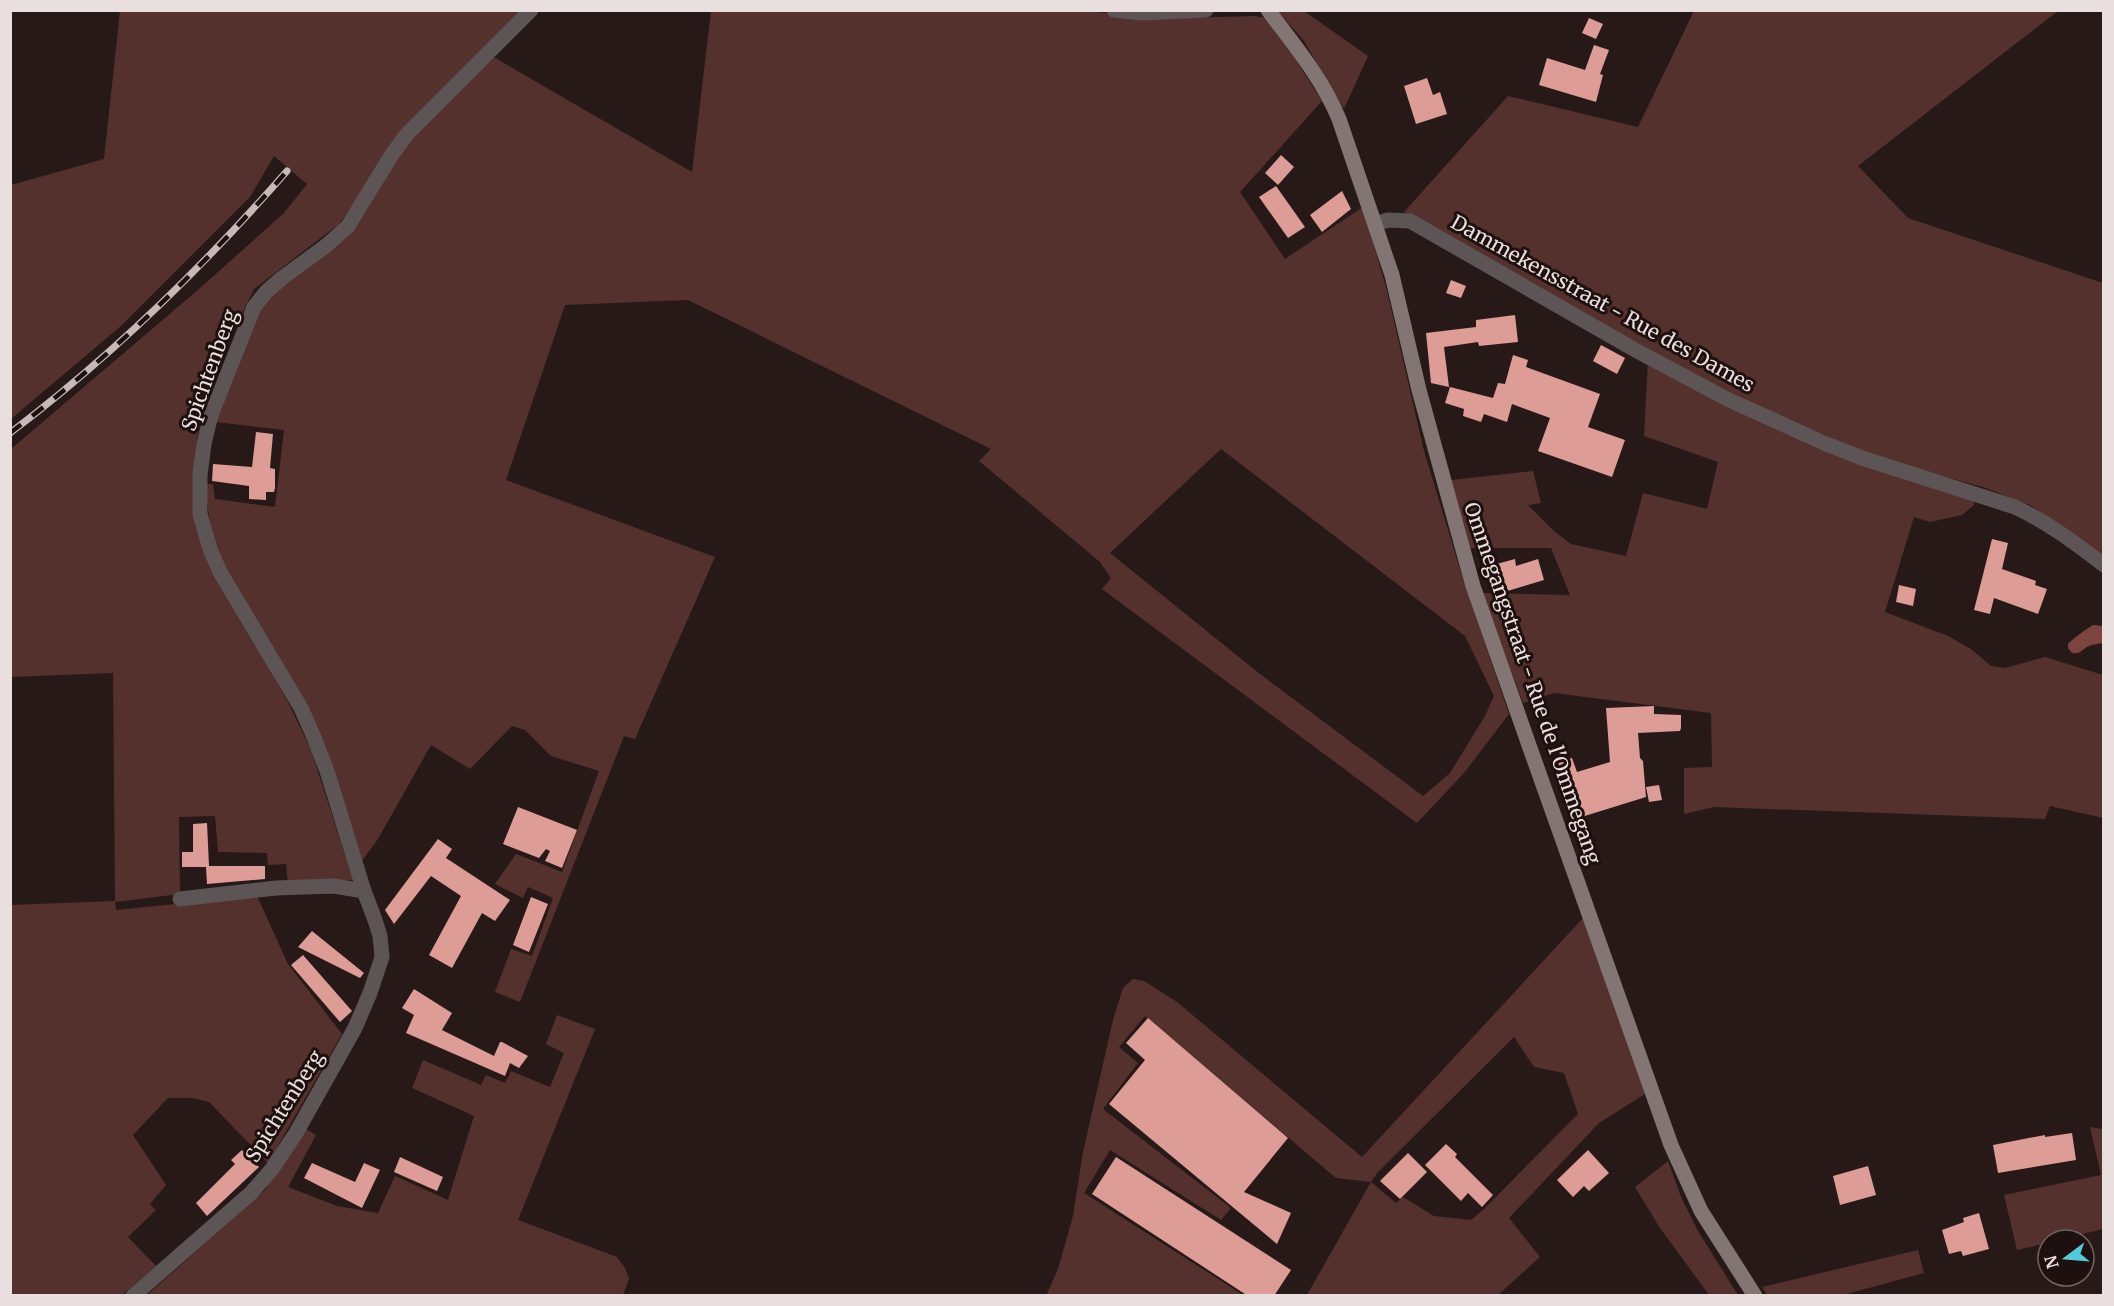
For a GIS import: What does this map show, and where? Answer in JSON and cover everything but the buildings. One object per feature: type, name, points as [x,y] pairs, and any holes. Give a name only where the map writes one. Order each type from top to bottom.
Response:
[{"type":"main road","name":"Ommegangstraat - Rue de l'Ommegang","points":[[1269,10],[1330,97],[1353,158],[1398,298],[1419,390],[1473,586],[1648,1083],[1671,1145],[1697,1203],[1755,1296]]},
{"type":"street","name":"Spichtenberg","points":[[133,1296],[262,1182],[296,1133],[355,1028],[382,957],[380,936],[324,762],[301,708],[220,572],[204,534],[200,506],[200,475],[204,444],[217,397],[254,307],[274,285],[327,246],[348,226],[407,134],[531,10]]},
{"type":"street","points":[[1114,10],[1167,13],[1206,10]]},
{"type":"street","name":"Dammekensstraat - Rue des Dames","points":[[1375,224],[1388,220],[1410,220],[1637,351],[1727,399],[1862,458],[2014,507],[2071,540],[2103,564]]},
{"type":"street","points":[[180,899],[276,888],[334,886],[364,891]]},
{"type":"shaded area","points":[[1083,10],[1149,19],[1255,16],[1265,18],[1292,54],[1322,101],[1240,192],[1285,259],[1363,207],[1387,291],[1424,451],[1463,579],[1509,714],[1464,773],[1417,823],[1102,589],[1111,578],[1100,562],[979,461],[991,449],[688,300],[565,305],[506,480],[715,557],[635,739],[624,736],[520,1002],[495,992],[511,949],[532,956],[553,898],[528,887],[523,898],[495,884],[516,854],[562,872],[599,771],[551,756],[525,730],[512,726],[470,769],[431,745],[378,839],[362,861],[326,749],[220,558],[211,533],[205,484],[213,484],[215,499],[275,507],[284,430],[215,422],[260,309],[270,296],[354,229],[394,163],[418,130],[490,55],[692,172],[711,11]],"holes":[[[1221,449],[1465,636],[1494,696],[1485,716],[1450,773],[1423,796],[1260,674],[1110,553]]]},
{"type":"shaded area","points":[[120,11],[522,11],[357,199],[339,224],[254,289],[223,352],[207,396],[197,438],[193,483],[194,508],[270,670],[311,750],[353,880],[288,884],[286,864],[268,865],[267,853],[218,852],[215,816],[179,817],[180,894],[115,902],[116,910],[257,896],[288,964],[342,1034],[268,1163],[209,1102],[193,1098],[168,1098],[133,1135],[166,1185],[150,1204],[156,1210],[128,1237],[156,1266],[122,1295],[11,1295],[11,905],[115,901],[113,673],[11,677],[11,449],[199,289],[284,213],[307,184],[274,156],[250,197],[122,325],[11,419],[11,185],[104,159]]},
{"type":"shaded area","points":[[1278,11],[1304,11],[1368,56],[1344,109],[1304,41]]},
{"type":"shaded area","points":[[1694,11],[2058,11],[1858,166],[1908,218],[2103,283],[2103,556],[2030,505],[1983,487],[1880,459],[1762,408],[1681,368],[1404,212],[1508,96],[1638,127]]},
{"type":"shaded area","points":[[1648,360],[1721,400],[1973,498],[1974,505],[1962,515],[1930,522],[1914,517],[1885,612],[1948,636],[1971,649],[1991,666],[2005,668],[2045,657],[2103,675],[2103,818],[2050,806],[2045,819],[1714,807],[1684,814],[1684,768],[1712,767],[1711,713],[1554,693],[1523,703],[1482,593],[1570,595],[1551,548],[1469,548],[1451,480],[1533,471],[1541,503],[1528,505],[1555,532],[1571,544],[1626,556],[1643,493],[1707,509],[1718,462],[1644,436]]},
{"type":"shaded area","points":[[2093,625],[2103,626],[2103,643],[2072,653],[2068,644]]},
{"type":"shaded area","points":[[1583,918],[1645,1094],[1599,1123],[1509,1218],[1540,1257],[1498,1295],[1307,1295],[1371,1182],[1336,1178],[1145,1016],[1119,1047],[1138,1063],[1103,1109],[1231,1208],[1221,1220],[1110,1150],[1084,1193],[1243,1295],[1046,1296],[1058,1269],[1073,1216],[1083,1152],[1113,1020],[1123,988],[1133,979],[1144,981],[1177,1002],[1362,1157]],"holes":[[[1514,1037],[1534,1067],[1564,1073],[1578,1114],[1471,1220],[1434,1216],[1403,1197],[1396,1203],[1371,1182],[1377,1173]]]},
{"type":"shaded area","points":[[557,1015],[595,1029],[518,1220],[617,1257],[629,1279],[623,1295],[146,1296],[265,1190],[304,1128],[316,1135],[288,1187],[337,1206],[378,1213],[395,1176],[448,1200],[474,1116],[412,1088],[423,1060],[481,1085],[486,1075],[505,1083],[511,1071],[550,1087],[564,1053],[546,1044]]},
{"type":"shaded area","points":[[2090,1127],[2103,1129],[2103,1229],[2096,1231],[2096,1228],[2036,1228],[2036,1246],[2017,1250],[2004,1195],[2101,1175]]},
{"type":"shaded area","points":[[1668,1161],[1681,1197],[1698,1231],[1738,1295],[1709,1295],[1660,1228],[1635,1187]]},
{"type":"shaded area","points":[[1918,1250],[1924,1273],[1843,1295],[1767,1295],[1762,1287]]},
{"type":"railway","points":[[10,433],[48,404],[155,309],[223,242],[287,171]]}]
